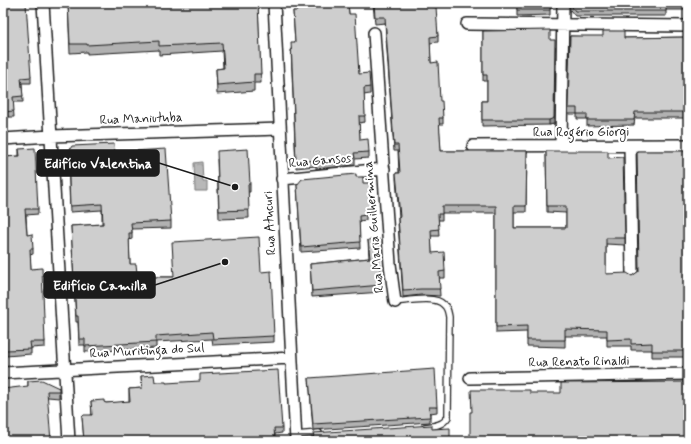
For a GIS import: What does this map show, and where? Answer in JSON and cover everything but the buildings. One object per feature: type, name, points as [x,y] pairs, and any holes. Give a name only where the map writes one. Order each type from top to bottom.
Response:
[{"type":"street","points":[[43,3],[69,441]]},
{"type":"street","name":"Rua Atucuri","points":[[274,3],[295,438]]},
{"type":"street","points":[[561,146],[563,3]]},
{"type":"street","points":[[467,24],[688,26]]},
{"type":"street","name":"Rua Maria Guilhermina","points":[[374,33],[390,264],[395,302]]},
{"type":"street","name":"Rua Maniutuba","points":[[3,139],[51,136],[280,129]]},
{"type":"street","name":"Rua Rogério Giorgi","points":[[473,146],[688,145]]},
{"type":"street","points":[[630,146],[632,275]]},
{"type":"street","name":"Rua Gansos","points":[[282,179],[384,169]]},
{"type":"street","name":"Rua Muritinga do Sul","points":[[3,372],[291,358]]},
{"type":"street","name":"Rua Renato Rinaldi","points":[[470,378],[688,374]]},
{"type":"lane","name":"Rua Maria Guilhermina","points":[[395,302],[440,301],[448,310],[448,417],[438,425],[416,427]]},
{"type":"lane","points":[[295,438],[326,433]]},
{"type":"water","points":[[202,162],[203,181],[207,181],[207,191],[195,191],[194,163]]},
{"type":"place","name":"Edifício Valentina","points":[[235,187]]},
{"type":"place","name":"Edifício Camilla","points":[[225,262]]}]
